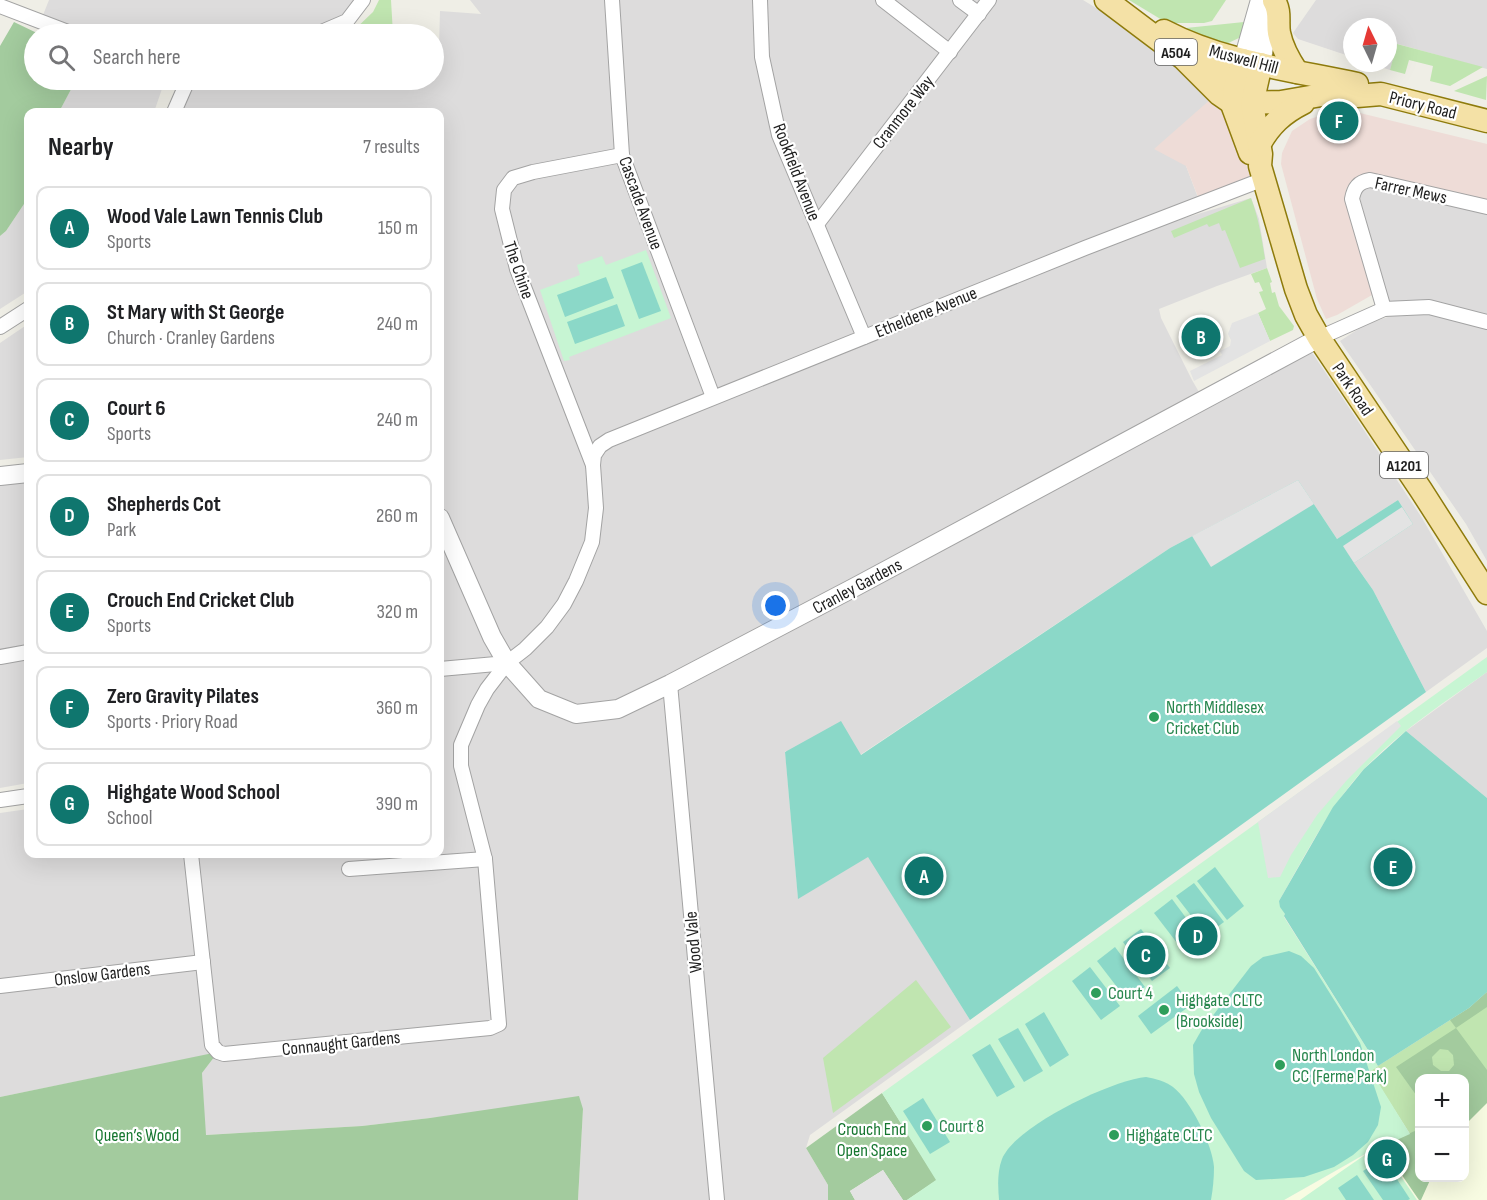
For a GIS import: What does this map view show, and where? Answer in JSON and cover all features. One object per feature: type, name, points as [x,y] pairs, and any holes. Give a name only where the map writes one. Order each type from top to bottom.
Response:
[{"type":"main road","points":[[1274,0],[1278,6],[1278,31],[1282,45],[1298,72]]},
{"type":"main road","name":"Muswell Hill","points":[[1110,3],[1188,43],[1252,62],[1357,84],[1381,94]]},
{"type":"main road","name":"Muswell Hill","points":[[1110,3],[1184,58],[1219,94],[1244,96]]},
{"type":"main road","name":"A1201","points":[[1188,43],[1244,96]]},
{"type":"main road","name":"Park Road","points":[[1252,62],[1244,96],[1234,113],[1257,169],[1306,315],[1487,593]]},
{"type":"main road","points":[[1257,169],[1267,131],[1280,116],[1320,94]]},
{"type":"main road","name":"Priory Road","points":[[1244,96],[1281,102],[1320,94],[1357,96],[1381,94],[1487,121]]},
{"type":"street","points":[[340,24],[347,21],[363,0]]},
{"type":"street","name":"Cascade Avenue","points":[[612,0],[622,155],[713,398]]},
{"type":"street","name":"Rookfield Avenue","points":[[760,0],[762,57],[779,135],[864,337]]},
{"type":"street","points":[[883,0],[950,52]]},
{"type":"street","points":[[960,0],[979,14]]},
{"type":"street","name":"Cranmore Way","points":[[817,224],[989,0]]},
{"type":"street","points":[[1252,62],[1260,0]]},
{"type":"street","points":[[1252,62],[1274,0]]},
{"type":"street","points":[[0,6],[47,24]]},
{"type":"street","points":[[176,108],[184,90]]},
{"type":"street","name":"The Chine","points":[[507,663],[547,627],[564,604],[592,542],[596,507],[593,460],[517,269],[502,209],[504,190],[513,178],[533,172],[622,155]]},
{"type":"street","name":"Etheldene Avenue","points":[[593,460],[600,446],[609,440],[1095,244],[1257,169]]},
{"type":"street","name":"Farrer Mews","points":[[1384,309],[1352,199],[1353,191],[1358,185],[1370,180],[1487,207]]},
{"type":"street","points":[[1319,338],[1384,309],[1430,307],[1487,322]]},
{"type":"street","points":[[0,327],[24,312]]},
{"type":"street","name":"Cranley Gardens","points":[[444,527],[492,637],[507,663],[539,699],[576,714],[618,709],[670,684],[1319,338]]},
{"type":"street","points":[[0,477],[24,474]]},
{"type":"street","points":[[0,657],[24,653]]},
{"type":"street","points":[[444,669],[507,663]]},
{"type":"street","name":"Connaught Gardens","points":[[191,858],[212,1045],[218,1052],[224,1054],[490,1028],[499,1024],[485,859],[461,766],[461,745],[478,705],[507,663]]},
{"type":"street","name":"Wood Vale","points":[[670,684],[717,1200]]},
{"type":"street","points":[[0,800],[24,797]]},
{"type":"street","points":[[349,869],[485,859]]},
{"type":"street","name":"Onslow Gardens","points":[[0,986],[203,962]]},
{"type":"shaded area","points":[[49,0],[363,0],[334,24],[55,24],[43,15]]},
{"type":"shaded area","points":[[470,0],[1083,0],[1160,47],[1212,98],[1186,166],[1200,203],[1095,245],[1251,198],[1259,219],[1267,268],[1159,309],[1161,318],[1192,380],[1203,399],[1303,346],[1313,354],[1422,518],[1487,631],[1487,648],[1426,692],[1373,590],[1354,563],[1413,524],[1398,500],[1337,539],[1298,480],[1170,548],[860,755],[785,751],[798,898],[868,856],[970,1020],[810,1135],[806,1148],[828,1185],[828,1200],[578,1200],[583,1109],[205,1135],[202,1073],[217,1053],[0,1097],[0,813],[24,810],[24,858],[444,858],[444,108],[176,108],[184,90],[444,90],[444,24],[440,24],[440,11],[481,14]]},
{"type":"shaded area","points":[[1316,0],[1487,0],[1487,69],[1398,44],[1397,47],[1397,18],[1343,18],[1343,54],[1298,39],[1293,33]]},
{"type":"shaded area","points":[[71,90],[162,90],[155,108],[61,108]]},
{"type":"shaded area","points":[[1212,98],[1224,113],[1239,143],[1250,176],[1198,197],[1186,166],[1154,149]]},
{"type":"shaded area","points":[[1335,111],[1360,113],[1487,144],[1487,202],[1375,177],[1359,177],[1351,181],[1346,189],[1345,200],[1372,295],[1326,319],[1317,299],[1281,164],[1282,153],[1292,131],[1310,119]]},
{"type":"shaded area","points":[[1380,186],[1487,214],[1487,561],[1466,524],[1340,341],[1366,324],[1391,316],[1360,198],[1364,187]]},
{"type":"shaded area","points":[[24,204],[24,294],[0,309],[0,236]]},
{"type":"shaded area","points":[[642,262],[661,311],[639,319],[621,270]]},
{"type":"shaded area","points":[[606,277],[614,298],[565,317],[557,295]]},
{"type":"shaded area","points":[[617,304],[625,326],[575,344],[567,322]]},
{"type":"shaded area","points":[[1258,313],[1270,341],[1194,381],[1190,371],[1222,355],[1220,351],[1230,346],[1231,340],[1228,334],[1232,323]]},
{"type":"shaded area","points":[[24,327],[24,457],[0,460],[0,343]]},
{"type":"shaded area","points":[[24,473],[24,784],[0,788],[0,476]]},
{"type":"shaded area","name":"North Middlesex Cricket Club","points":[[1298,480],[1337,539],[1398,500],[1413,524],[1354,563],[1373,590],[1426,692],[970,1020],[868,857],[798,899],[785,752],[841,721],[861,755],[1170,548]]},
{"type":"shaded area","points":[[1298,480],[1314,504],[1211,567],[1192,536]]},
{"type":"shaded area","points":[[1402,507],[1413,524],[1354,563],[1343,546]]},
{"type":"shaded area","points":[[1487,672],[1487,798],[1406,731]]},
{"type":"shaded area","points":[[1397,721],[1401,726],[1347,780],[1317,815],[1291,855],[1280,877],[1268,878],[1258,822]]},
{"type":"shaded area","points":[[1406,731],[1487,798],[1487,992],[1469,1008],[1378,1066],[1284,916],[1279,901],[1333,807],[1364,769]]},
{"type":"shaded area","points":[[1215,867],[1244,906],[1227,920],[1197,881]]},
{"type":"shaded area","name":"Highgate CLTC (Brookside)","points":[[1194,883],[1224,922],[1206,935],[1176,896]]},
{"type":"shaded area","name":"Highgate CLTC (Brookside)","points":[[1172,899],[1201,938],[1184,952],[1154,913]]},
{"type":"shaded area","points":[[1141,929],[1170,968],[1152,981],[1123,942]]},
{"type":"shaded area","points":[[1115,947],[1145,987],[1127,1000],[1097,961]]},
{"type":"shaded area","name":"North London CC (Ferme Park)","points":[[1289,951],[1301,956],[1314,968],[1360,1043],[1381,1107],[1378,1125],[1368,1142],[1334,1167],[1304,1177],[1256,1180],[1244,1171],[1211,1118],[1199,1092],[1194,1074],[1193,1045],[1201,1031],[1251,966],[1263,957]]},
{"type":"shaded area","name":"Court 4","points":[[1090,967],[1120,1006],[1101,1020],[1072,981]]},
{"type":"shaded area","name":"Highgate CLTC (Brookside)","points":[[1177,986],[1191,1005],[1151,1034],[1138,1016]]},
{"type":"shaded area","points":[[1044,1012],[1069,1055],[1050,1067],[1025,1024]]},
{"type":"shaded area","points":[[1018,1028],[1043,1071],[1024,1082],[998,1039]]},
{"type":"shaded area","points":[[990,1044],[1015,1087],[997,1097],[972,1055]]},
{"type":"shaded area","name":"Highgate CLTC","points":[[1146,1077],[1173,1087],[1187,1102],[1200,1124],[1214,1167],[1211,1200],[999,1200],[1000,1164],[1011,1146],[1025,1133],[1044,1119],[1089,1096],[1111,1086]]},
{"type":"shaded area","name":"Court 8","points":[[923,1098],[950,1142],[930,1154],[903,1111]]},
{"type":"shaded area","points":[[1487,1103],[1487,1200],[1284,1200],[1373,1150],[1415,1131],[1415,1182],[1469,1182],[1469,1107],[1480,1108]]},
{"type":"shaded area","points":[[1383,1158],[1410,1199],[1383,1200],[1363,1171]]},
{"type":"shaded area","points":[[883,1170],[903,1200],[855,1200],[850,1191]]},
{"type":"shaded area","points":[[1357,1175],[1374,1200],[1346,1200],[1338,1188]]},
{"type":"green space","points":[[379,0],[391,0],[392,24],[360,24],[373,12]]},
{"type":"green space","points":[[1129,0],[1226,0],[1212,21],[1167,23]]},
{"type":"green space","points":[[14,22],[24,27],[24,90],[71,90],[61,108],[24,108],[24,204],[0,236],[0,46]]},
{"type":"green space","points":[[1246,23],[1241,37],[1224,45],[1176,29]]},
{"type":"green space","points":[[1397,44],[1483,67],[1450,86],[1430,81],[1433,66],[1409,60],[1405,74],[1397,72]]},
{"type":"green space","points":[[1487,76],[1486,100],[1454,91]]},
{"type":"green space","points":[[1251,198],[1265,259],[1240,268],[1225,230],[1222,231],[1219,223],[1209,227],[1207,224],[1174,238],[1171,231]]},
{"type":"green space","points":[[646,250],[671,318],[569,357],[570,360],[564,361],[540,290],[580,275],[577,265],[602,256],[606,265]]},
{"type":"green space","points":[[1267,268],[1272,282],[1270,283],[1272,293],[1275,292],[1279,306],[1294,326],[1293,330],[1270,341],[1258,313],[1266,309],[1259,292],[1263,291],[1259,282],[1255,283],[1251,274]]},
{"type":"green space","points":[[1487,657],[1487,672],[1408,730],[1378,755],[1351,784],[1318,832],[1279,901],[1285,914],[1284,917],[1378,1066],[1371,1071],[1410,1134],[1381,1147],[1417,1200],[1300,1200],[1372,1150],[1284,1200],[907,1200],[936,1180],[882,1093]]},
{"type":"green space","points":[[916,980],[951,1027],[833,1113],[823,1058]]},
{"type":"green space","points":[[1487,992],[1487,1103],[1469,1083],[1469,1074],[1415,1074],[1415,1131],[1410,1134],[1370,1071],[1469,1008]]},
{"type":"green space","points":[[1487,992],[1487,1007],[1456,1028],[1450,1020],[1469,1008]]},
{"type":"green space","points":[[1456,1028],[1487,1070],[1487,1103],[1469,1121],[1469,1074],[1415,1074],[1415,1093],[1396,1067]],"holes":[[[1440,1049],[1448,1050],[1453,1055],[1454,1065],[1449,1071],[1441,1071],[1433,1065],[1432,1057]]]},
{"type":"green space","name":"Queen’s Wood","points":[[218,1052],[202,1073],[206,1135],[362,1126],[579,1096],[583,1109],[578,1200],[0,1200],[0,1097]]},
{"type":"green space","name":"Crouch End Open Space","points":[[882,1093],[937,1180],[907,1200],[903,1200],[883,1170],[850,1191],[855,1200],[828,1200],[828,1185],[806,1148]]},
{"type":"green space","points":[[1415,1131],[1415,1182],[1429,1182],[1421,1200],[1419,1200],[1382,1146]]},
{"type":"place","name":"Zero Gravity Pilates","points":[[1339,121]]},
{"type":"place","name":"St Mary with St George","points":[[1201,337]]},
{"type":"place","name":"North Middlesex Cricket Club","points":[[1154,717]]},
{"type":"place","name":"Crouch End Cricket Club","points":[[1393,867]]},
{"type":"place","name":"Wood Vale Lawn Tennis Club","points":[[924,876]]},
{"type":"place","name":"Shepherds Cot","points":[[1198,936]]},
{"type":"place","name":"Court 6","points":[[1146,955]]},
{"type":"place","name":"Court 4","points":[[1096,993]]},
{"type":"place","name":"Highgate CLTC (Brookside)","points":[[1164,1010]]},
{"type":"place","name":"North London CC (Ferme Park)","points":[[1280,1065]]},
{"type":"place","name":"Court 8","points":[[927,1126]]},
{"type":"place","name":"Highgate CLTC","points":[[1114,1135]]},
{"type":"place","name":"Highgate Wood School","points":[[1387,1159]]}]
